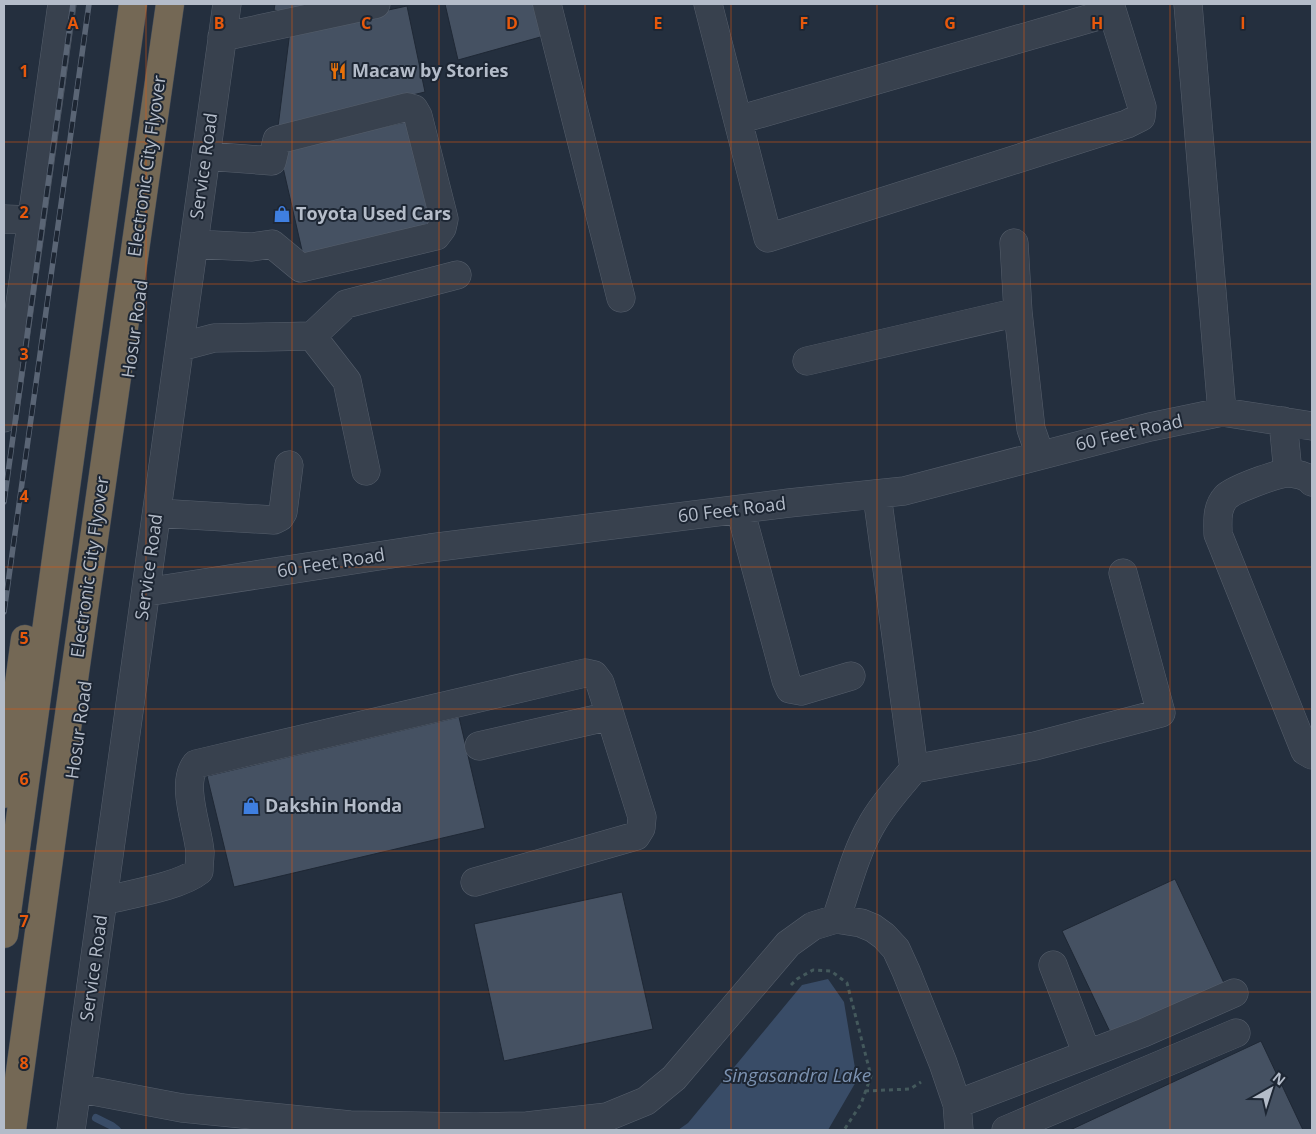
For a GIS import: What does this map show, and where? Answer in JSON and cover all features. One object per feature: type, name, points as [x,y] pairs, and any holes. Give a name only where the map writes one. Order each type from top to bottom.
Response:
[{"type":"highway","points":[[4,794],[114,4]]},
{"type":"highway","name":"Electronic City Flyover","points":[[4,934],[133,4]]},
{"type":"highway","name":"Electronic City Flyover","points":[[12,1130],[170,4]]},
{"type":"highway","name":"Hosur Road","points":[[24,1130],[180,4]]},
{"type":"street","points":[[4,418],[9,336],[31,220],[62,4]]},
{"type":"street","name":"Service Road","points":[[71,1130],[227,4]]},
{"type":"street","points":[[222,37],[376,4]]},
{"type":"street","points":[[547,4],[621,298]]},
{"type":"street","points":[[708,4],[768,238],[1108,130],[1141,117],[1142,107],[1111,8],[738,120]]},
{"type":"street","points":[[1188,4],[1222,412]]},
{"type":"street","points":[[194,244],[252,247],[272,244],[301,268],[436,236],[442,228],[444,219],[418,116],[414,110],[406,107],[277,140],[272,161],[206,156]]},
{"type":"street","points":[[4,219],[31,220]]},
{"type":"street","points":[[1014,243],[1018,312],[1031,429],[1040,455]]},
{"type":"street","points":[[180,347],[214,338],[312,336],[346,304],[457,275]]},
{"type":"street","points":[[807,361],[1018,312]]},
{"type":"street","points":[[312,336],[347,382],[366,471]]},
{"type":"street","name":"60 Feet Road","points":[[146,592],[430,548],[740,509],[904,491],[1150,427],[1222,412],[1312,426]]},
{"type":"street","points":[[1283,421],[1300,477],[1242,487],[1226,497],[1218,510],[1218,534],[1305,751],[1312,755]]},
{"type":"street","points":[[157,512],[274,520],[280,517],[283,512],[289,465]]},
{"type":"street","points":[[877,495],[914,769]]},
{"type":"street","points":[[740,509],[790,689],[801,691],[851,676]]},
{"type":"street","points":[[836,919],[871,826],[884,804],[914,769],[1035,746],[1160,713],[1123,573]]},
{"type":"street","points":[[103,901],[190,878],[199,871],[200,852],[189,783],[190,771],[196,764],[585,673],[594,675],[600,683],[642,817],[641,828],[636,836],[476,882]]},
{"type":"street","points":[[479,746],[610,716]]},
{"type":"street","points":[[77,1088],[182,1108],[350,1124],[475,1127],[527,1126],[607,1117],[646,1101],[674,1078],[788,944],[813,926],[836,919],[861,923],[873,928],[884,936],[896,949],[944,1066],[958,1117],[1087,1054],[1143,1033],[1234,993]]},
{"type":"street","points":[[1053,965],[1087,1054]]},
{"type":"street","points":[[1006,1130],[1236,1033]]},
{"type":"path","points":[[790,986],[797,979],[813,970],[831,971],[847,983],[871,1076],[861,1104],[844,1130]]},
{"type":"path","points":[[865,1091],[910,1089],[944,1066]]},
{"type":"water","name":"Singasandra Lake","points":[[828,979],[844,1002],[857,1080],[828,1130],[678,1130],[688,1123],[802,985]]},
{"type":"building","points":[[275,4],[348,4],[298,16],[274,10]]},
{"type":"building","points":[[445,4],[534,4],[544,36],[458,60]]},
{"type":"building","points":[[407,6],[425,92],[278,127],[290,31]]},
{"type":"building","points":[[410,121],[434,231],[304,259],[279,150]]},
{"type":"building","points":[[459,717],[485,828],[234,887],[207,776]]},
{"type":"building","points":[[1175,879],[1224,983],[1112,1036],[1062,931]]},
{"type":"building","points":[[622,892],[653,1029],[504,1061],[474,924]]},
{"type":"building","points":[[1261,1041],[1303,1130],[1070,1130]]},
{"type":"waterway","points":[[96,1118],[117,1130]]},
{"type":"railway","points":[[4,502],[73,4]]},
{"type":"railway","points":[[4,612],[89,4]]},
{"type":"place","name":"Macaw by Stories","points":[[338,71]]},
{"type":"place","name":"Toyota Used Cars","points":[[282,214]]},
{"type":"place","name":"Dakshin Honda","points":[[251,806]]}]
